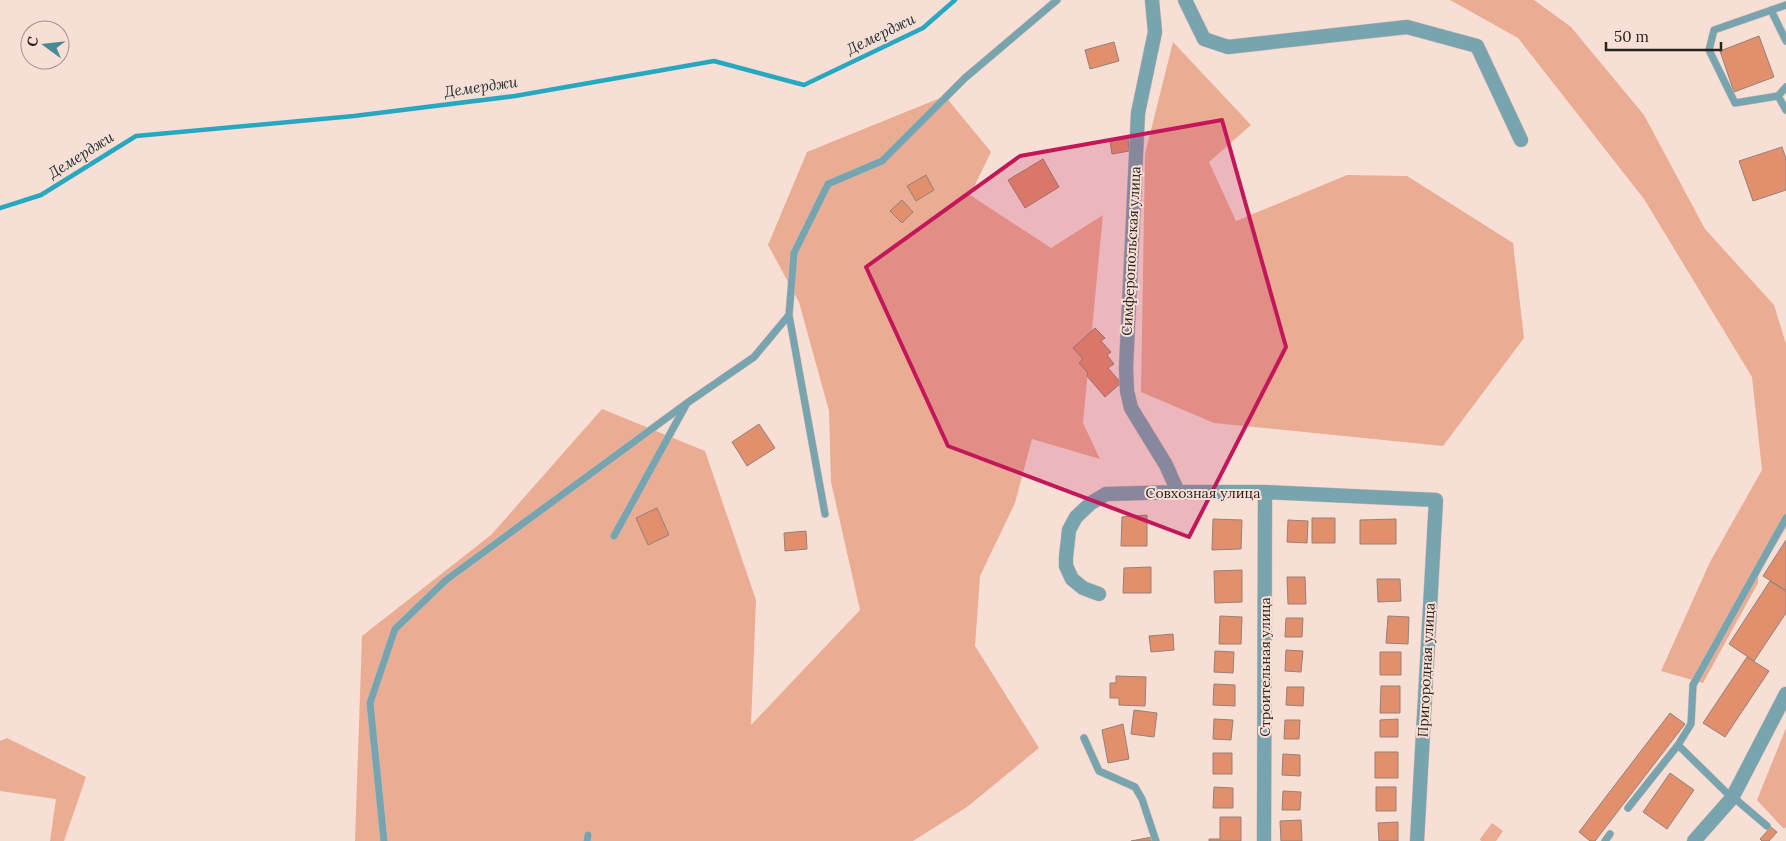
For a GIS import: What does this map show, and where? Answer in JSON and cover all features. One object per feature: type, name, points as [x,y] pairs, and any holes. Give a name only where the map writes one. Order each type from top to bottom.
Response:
[{"type":"street","name":"Симферопольская улица","points":[[1152,0],[1155,32],[1138,113],[1126,368],[1127,391],[1132,408],[1166,466],[1178,492]]},
{"type":"street","points":[[1185,0],[1204,39],[1228,47],[1406,27],[1477,46],[1520,140]]},
{"type":"street","name":"Совхозная улица","points":[[1100,594],[1083,588],[1072,579],[1066,566],[1069,530],[1076,517],[1091,503],[1106,494],[1266,492],[1436,500]]},
{"type":"street","name":"Строительная улица","points":[[1264,841],[1266,492]]},
{"type":"street","name":"Пригородная улица","points":[[1417,841],[1436,500]]},
{"type":"street","points":[[1694,841],[1732,798],[1786,694]]},
{"type":"lane","points":[[825,514],[789,315],[794,253],[828,184],[882,162],[965,78],[1057,0]]},
{"type":"lane","points":[[1786,5],[1714,30],[1709,50],[1735,103],[1778,96],[1786,87]]},
{"type":"lane","points":[[1771,10],[1786,41]]},
{"type":"lane","points":[[1778,96],[1786,110]]},
{"type":"lane","points":[[384,841],[370,703],[395,629],[446,580],[687,403],[754,357],[789,315]]},
{"type":"lane","points":[[614,536],[687,403]]},
{"type":"lane","points":[[1628,808],[1678,745],[1691,724],[1693,685],[1786,518]]},
{"type":"lane","points":[[1084,738],[1099,771],[1135,787],[1142,799],[1156,841]]},
{"type":"lane","points":[[1678,745],[1732,798],[1767,826]]},
{"type":"lane","points":[[1605,841],[1610,834]]},
{"type":"highlighted area","points":[[1222,120],[1286,347],[1189,537],[948,446],[866,267],[1020,156]]},
{"type":"shaded area","points":[[1450,0],[1534,0],[1571,27],[1644,115],[1705,229],[1774,305],[1786,344],[1786,528],[1758,573],[1758,583],[1703,683],[1661,671],[1710,562],[1762,470],[1752,377],[1644,199],[1518,38]]},
{"type":"shaded area","points":[[1173,42],[1251,125],[1209,162],[1236,221],[1347,175],[1407,176],[1513,243],[1524,338],[1443,446],[1214,423],[1141,392],[1145,154]]},
{"type":"shaded area","points":[[945,96],[991,152],[970,195],[1051,248],[1103,215],[1083,423],[1100,459],[1032,439],[1015,503],[980,576],[975,646],[1039,748],[967,807],[913,841],[355,841],[362,636],[491,535],[602,409],[705,451],[756,600],[751,725],[860,610],[831,482],[829,411],[799,302],[768,245],[807,152]]},
{"type":"shaded area","points":[[1786,728],[1786,827],[1784,829],[1757,800]]},
{"type":"shaded area","points":[[7,738],[86,777],[64,841],[50,841],[56,799],[0,791],[0,741]]},
{"type":"shaded area","points":[[1492,823],[1503,831],[1496,841],[1481,841],[1480,839]]},
{"type":"building","points":[[1759,36],[1774,77],[1734,92],[1720,51]]},
{"type":"building","points":[[1114,42],[1119,61],[1090,69],[1085,50]]},
{"type":"building","points":[[1128,138],[1129,151],[1112,154],[1110,141]]},
{"type":"building","points":[[1782,147],[1786,159],[1786,190],[1753,201],[1739,161]]},
{"type":"building","points":[[1043,159],[1059,187],[1025,208],[1008,180]]},
{"type":"building","points":[[926,175],[934,190],[916,201],[907,186]]},
{"type":"building","points":[[902,200],[913,212],[902,223],[890,211]]},
{"type":"building","points":[[1095,328],[1105,338],[1101,341],[1111,352],[1107,355],[1114,364],[1108,368],[1121,383],[1105,397],[1087,376],[1088,373],[1079,363],[1083,359],[1073,348]]},
{"type":"building","points":[[759,424],[775,448],[747,466],[732,442]]},
{"type":"building","points":[[657,508],[669,535],[648,545],[636,518]]},
{"type":"building","points":[[1147,515],[1147,546],[1121,546],[1122,517]]},
{"type":"building","points":[[1312,518],[1335,518],[1335,543],[1312,543]]},
{"type":"building","points":[[1213,519],[1242,520],[1241,549],[1212,550]]},
{"type":"building","points":[[1396,519],[1396,544],[1360,544],[1360,520]]},
{"type":"building","points":[[1288,520],[1308,521],[1307,543],[1287,542]]},
{"type":"building","points":[[806,531],[807,549],[785,551],[784,533]]},
{"type":"building","points":[[1786,540],[1786,589],[1785,590],[1763,576]]},
{"type":"building","points":[[1151,567],[1151,593],[1123,593],[1124,568]]},
{"type":"building","points":[[1242,570],[1242,602],[1215,603],[1214,571]]},
{"type":"building","points":[[1287,577],[1305,577],[1306,604],[1288,604]]},
{"type":"building","points":[[1377,579],[1400,579],[1401,601],[1378,602]]},
{"type":"building","points":[[1770,581],[1786,591],[1786,613],[1754,661],[1729,644]]},
{"type":"building","points":[[1220,616],[1242,617],[1241,644],[1219,644]]},
{"type":"building","points":[[1388,616],[1409,617],[1408,644],[1386,643]]},
{"type":"building","points":[[1286,618],[1303,618],[1302,637],[1285,637]]},
{"type":"building","points":[[1173,634],[1174,650],[1151,652],[1149,636]]},
{"type":"building","points":[[1286,650],[1303,651],[1301,672],[1285,671]]},
{"type":"building","points":[[1215,651],[1234,652],[1233,673],[1214,672]]},
{"type":"building","points":[[1380,652],[1401,652],[1401,675],[1380,675]]},
{"type":"building","points":[[1747,657],[1769,671],[1725,737],[1703,723]]},
{"type":"building","points":[[1116,676],[1146,677],[1145,706],[1119,705],[1119,698],[1110,698],[1110,683],[1116,683]]},
{"type":"building","points":[[1214,684],[1235,685],[1235,706],[1213,705]]},
{"type":"building","points":[[1381,686],[1400,686],[1400,713],[1380,713]]},
{"type":"building","points":[[1287,687],[1304,687],[1303,706],[1286,705]]},
{"type":"building","points":[[1134,710],[1157,713],[1154,737],[1131,734]]},
{"type":"building","points":[[1670,713],[1685,724],[1595,841],[1590,841],[1579,832]]},
{"type":"building","points":[[1214,719],[1233,720],[1231,740],[1213,739]]},
{"type":"building","points":[[1398,719],[1398,737],[1380,737],[1380,720]]},
{"type":"building","points":[[1285,720],[1300,720],[1299,739],[1284,739]]},
{"type":"building","points":[[1123,724],[1129,759],[1108,763],[1102,730]]},
{"type":"building","points":[[1375,752],[1398,752],[1398,778],[1375,778]]},
{"type":"building","points":[[1213,753],[1232,753],[1232,774],[1213,774]]},
{"type":"building","points":[[1283,754],[1300,755],[1300,776],[1282,775]]},
{"type":"building","points":[[1670,773],[1694,790],[1667,829],[1643,812]]},
{"type":"building","points":[[1214,787],[1233,788],[1233,808],[1213,808]]},
{"type":"building","points":[[1376,787],[1396,787],[1396,811],[1376,811]]},
{"type":"building","points":[[1283,791],[1301,792],[1300,810],[1282,810]]},
{"type":"building","points":[[1220,817],[1241,817],[1241,841],[1209,841],[1209,839],[1220,839]]},
{"type":"building","points":[[1301,820],[1302,841],[1281,841],[1280,821]]},
{"type":"building","points":[[1398,822],[1398,841],[1379,841],[1378,823]]},
{"type":"building","points":[[1771,827],[1777,832],[1769,841],[1762,841],[1760,839]]},
{"type":"building","points":[[1152,837],[1153,841],[1131,841]]},
{"type":"waterway","name":"Демерджи","points":[[0,208],[41,195],[136,136],[354,116],[515,96],[714,61],[804,85],[923,28],[955,0]]}]
